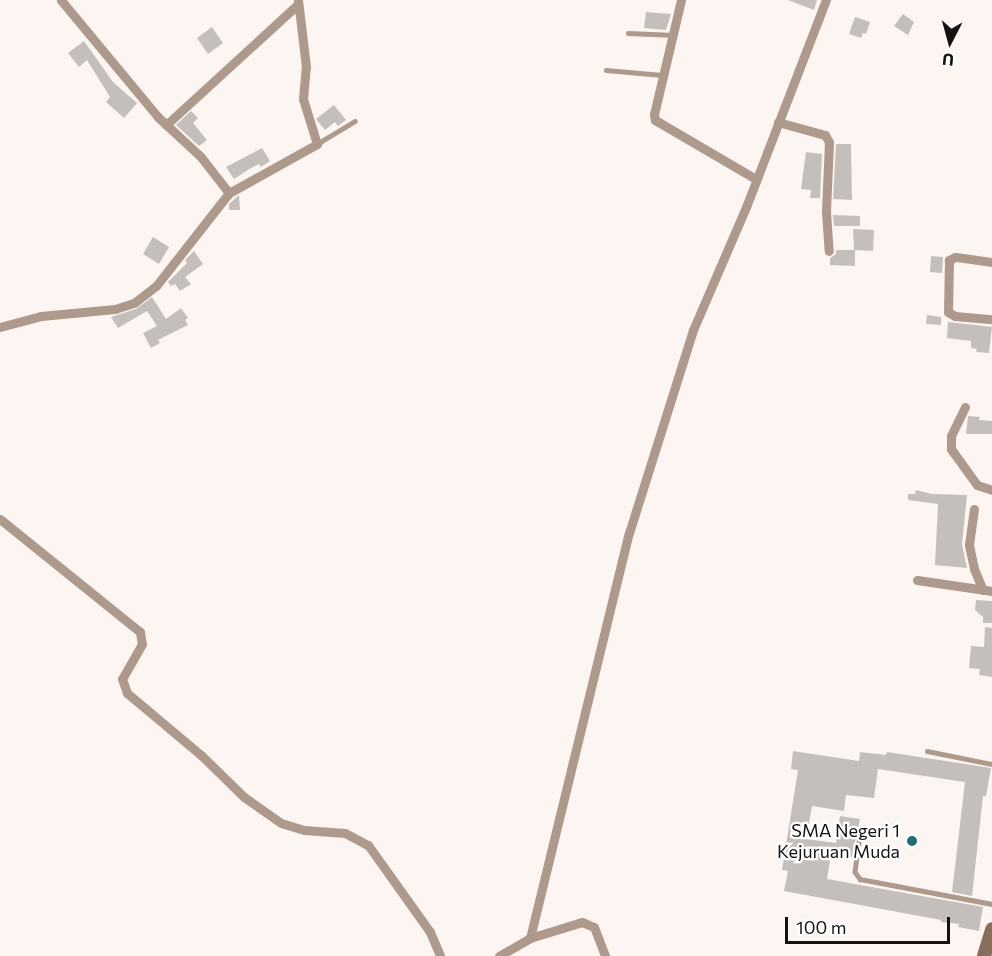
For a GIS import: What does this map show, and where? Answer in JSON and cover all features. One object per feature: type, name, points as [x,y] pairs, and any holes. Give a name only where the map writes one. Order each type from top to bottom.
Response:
[{"type":"main road","points":[[984,956],[992,929]]},
{"type":"street","points":[[61,0],[166,125],[201,157],[229,193]]},
{"type":"street","points":[[681,0],[654,114],[656,121],[756,179]]},
{"type":"street","points":[[530,938],[629,533],[693,330],[756,179],[826,0]]},
{"type":"street","points":[[166,125],[298,2]]},
{"type":"street","points":[[0,327],[41,316],[115,309],[134,303],[156,286],[229,193],[316,144],[303,99],[306,67],[298,2]]},
{"type":"street","points":[[778,122],[795,129],[825,135],[829,142],[826,212],[829,250]]},
{"type":"street","points":[[992,262],[955,257],[949,260],[948,312],[955,316],[992,319]]},
{"type":"street","points":[[965,407],[951,436],[951,449],[977,485],[992,490]]},
{"type":"street","points":[[974,509],[969,545],[974,569],[987,591]]},
{"type":"street","points":[[0,519],[140,632],[142,644],[122,679],[127,693],[201,754],[244,796],[281,823],[304,830],[345,833],[368,845],[430,932],[440,956]]},
{"type":"street","points":[[917,580],[987,591]]},
{"type":"street","points":[[499,956],[530,938],[582,922],[587,922],[596,931],[605,956]]},
{"type":"lane","points":[[628,33],[674,35]]},
{"type":"lane","points":[[606,70],[665,75]]},
{"type":"lane","points":[[316,144],[356,122]]},
{"type":"lane","points":[[927,751],[992,764]]},
{"type":"lane","points":[[861,828],[855,872],[860,879],[992,904]]},
{"type":"building","points":[[788,0],[817,0],[814,10]]},
{"type":"building","points":[[646,12],[671,14],[666,30],[644,28]]},
{"type":"building","points":[[903,14],[914,22],[908,35],[894,26]]},
{"type":"building","points":[[855,17],[870,22],[866,34],[863,33],[861,38],[849,34]]},
{"type":"building","points":[[212,27],[223,43],[208,54],[197,38]]},
{"type":"building","points":[[84,41],[113,82],[137,103],[124,118],[106,102],[110,97],[87,60],[79,67],[68,53]]},
{"type":"building","points":[[334,105],[346,120],[338,126],[335,122],[325,130],[316,119]]},
{"type":"building","points":[[191,111],[198,118],[193,123],[207,140],[199,146],[176,125]]},
{"type":"building","points":[[836,144],[851,144],[852,200],[833,199]]},
{"type":"building","points":[[262,148],[270,161],[261,167],[259,164],[251,168],[234,179],[226,167]]},
{"type":"building","points":[[806,152],[822,154],[820,198],[810,198],[811,190],[801,189]]},
{"type":"building","points":[[239,195],[240,210],[229,210],[229,204]]},
{"type":"building","points":[[833,215],[860,216],[860,226],[834,226]]},
{"type":"building","points":[[853,229],[874,230],[873,251],[855,250],[855,266],[830,265],[830,258],[836,254],[836,250],[854,250]]},
{"type":"building","points":[[153,237],[169,247],[159,264],[143,254]]},
{"type":"building","points":[[194,251],[203,264],[185,277],[191,284],[180,291],[175,284],[171,286],[168,282],[187,263],[185,260]]},
{"type":"building","points":[[931,256],[943,257],[942,273],[930,272]]},
{"type":"building","points":[[152,297],[166,319],[181,308],[188,318],[185,320],[188,325],[158,340],[160,343],[151,348],[143,333],[157,326],[147,311],[118,328],[111,317],[136,309]]},
{"type":"building","points":[[927,315],[941,317],[941,325],[926,324]]},
{"type":"building","points":[[948,322],[992,327],[989,353],[976,352],[977,349],[971,348],[971,341],[947,338]]},
{"type":"building","points":[[968,416],[992,421],[992,434],[966,434]]},
{"type":"building","points":[[916,490],[932,494],[967,495],[962,544],[967,568],[935,565],[938,504],[908,500],[908,494],[915,494]]},
{"type":"building","points":[[976,600],[992,601],[992,623],[983,623],[983,617],[975,610]]},
{"type":"building","points":[[985,627],[992,628],[992,677],[979,675],[980,669],[969,668],[971,646],[984,647]]},
{"type":"building","points":[[793,751],[859,761],[860,752],[886,755],[887,752],[991,768],[986,796],[983,796],[972,896],[952,892],[965,782],[878,769],[874,798],[846,795],[844,811],[812,806],[806,839],[836,843],[840,816],[860,819],[852,857],[831,854],[827,879],[983,907],[979,931],[958,927],[959,924],[941,922],[941,920],[784,891],[788,871],[782,870],[798,770],[791,769]]},
{"type":"place","name":"SMA Negeri 1 Kejuruan Muda","points":[[912,841]]}]
